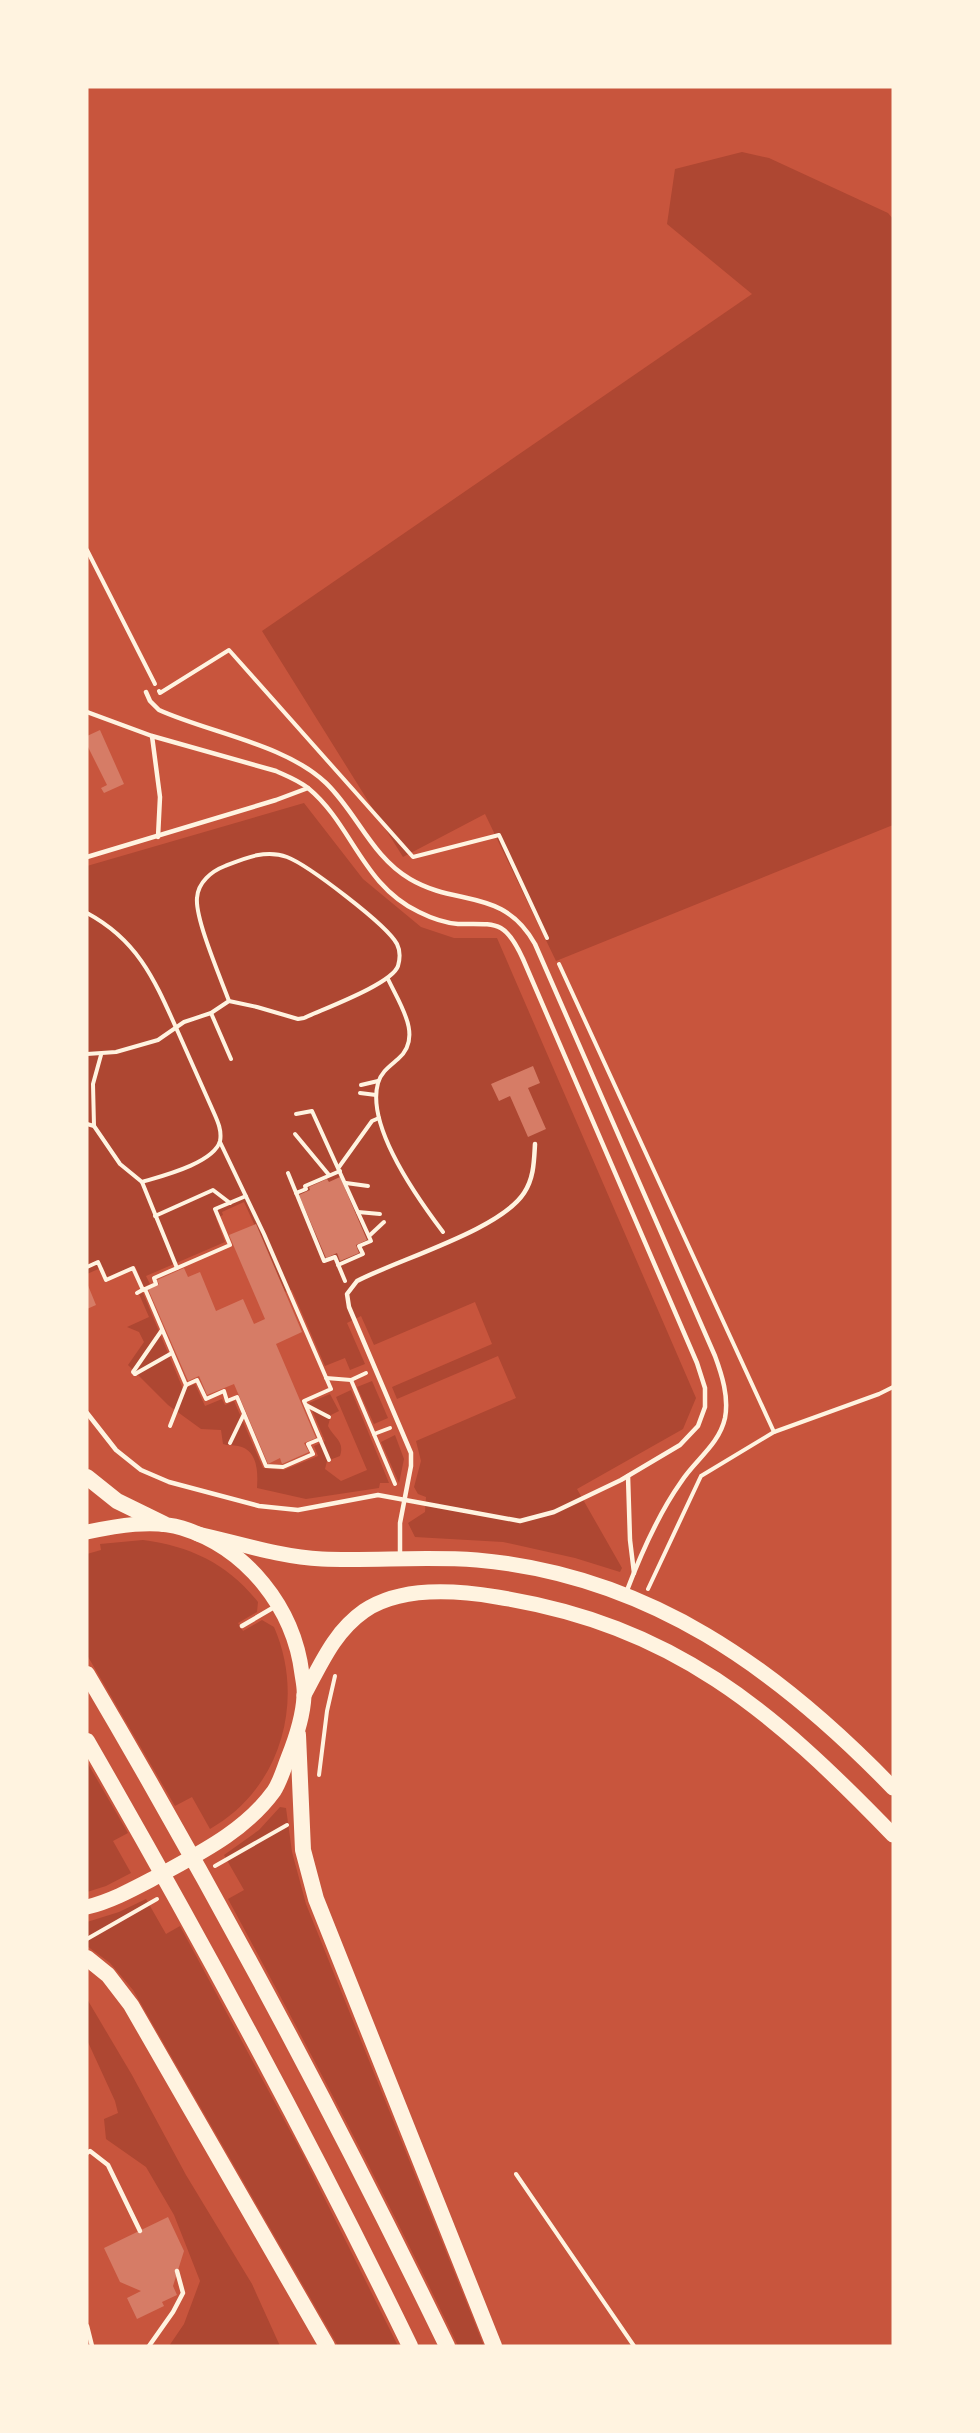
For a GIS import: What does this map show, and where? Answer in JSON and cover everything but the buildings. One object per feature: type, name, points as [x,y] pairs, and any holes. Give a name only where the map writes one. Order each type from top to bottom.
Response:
[{"type":"highway","points":[[87,1477],[117,1501],[164,1524]]},
{"type":"highway","points":[[87,1674],[219,1905],[343,2136],[447,2346]]},
{"type":"highway","points":[[298,1735],[303,1850],[316,1899],[494,2346]]},
{"type":"highway","points":[[87,1741],[190,1921],[317,2158],[410,2346]]},
{"type":"highway","points":[[87,1958],[108,1975],[131,2005],[327,2346]]},
{"type":"main road","points":[[87,1532],[164,1524],[198,1534],[310,1557],[452,1558],[503,1563],[572,1578],[625,1595],[686,1622],[759,1668],[827,1723],[893,1788]]},
{"type":"main road","points":[[87,1907],[130,1891],[214,1845],[245,1822],[275,1789],[298,1735],[304,1695],[299,1652],[286,1617],[279,1604],[250,1569],[223,1548],[198,1534]]},
{"type":"main road","points":[[304,1695],[333,1641],[350,1623],[377,1603],[410,1595],[451,1592],[544,1605],[594,1619],[639,1637],[690,1662],[732,1689],[805,1747],[893,1835]]},
{"type":"lane","points":[[146,692],[150,701],[159,710],[261,747],[310,771],[325,782],[340,798],[371,842],[399,872],[431,888],[491,904],[506,911],[528,931],[535,944],[715,1356],[726,1391],[725,1419],[714,1442],[691,1468],[672,1497],[625,1595]]},
{"type":"lane","points":[[87,712],[152,736],[276,771],[294,779],[308,788],[331,814],[374,876],[402,902],[418,912],[456,924],[492,924],[510,936],[523,959],[697,1363],[705,1388],[703,1417],[691,1436],[667,1455],[545,1516],[520,1521],[378,1495],[316,1508],[280,1510],[153,1476],[128,1461],[87,1413]]},
{"type":"lane","points":[[152,736],[160,797],[161,817],[158,837]]},
{"type":"lane","points":[[87,857],[158,837],[308,788]]},
{"type":"lane","points":[[400,1558],[400,1523],[411,1466],[411,1453],[349,1307],[347,1299],[349,1289],[366,1276],[480,1227],[512,1206],[524,1193],[531,1180],[535,1144]]},
{"type":"lane","points":[[628,1476],[630,1540],[634,1573]]},
{"type":"lane","points":[[242,1626],[279,1604]]},
{"type":"lane","points":[[87,2153],[90,2151],[108,2165],[141,2231]]},
{"type":"lane","points":[[149,2346],[173,2312],[183,2293],[177,2271]]},
{"type":"lane","points":[[87,2326],[92,2346]]},
{"type":"path","points":[[87,1054],[101,1055],[145,1045],[158,1040],[184,1022],[211,1013],[229,1002],[257,1007],[298,1019],[388,979],[398,966],[397,945],[386,931],[326,880],[286,857],[258,855],[221,867],[201,884],[196,897],[199,915],[229,1002]]},
{"type":"path","points":[[87,913],[115,931],[144,962],[176,1027],[219,1125],[220,1142],[331,1389],[304,1401],[329,1460]]},
{"type":"path","points":[[388,979],[411,1034],[404,1053],[387,1068],[378,1081],[376,1095],[378,1118],[411,1186],[449,1240]]},
{"type":"path","points":[[211,1013],[231,1059]]},
{"type":"path","points":[[101,1055],[93,1084],[94,1126],[120,1164],[142,1182],[177,1268]]},
{"type":"path","points":[[361,1085],[378,1081]]},
{"type":"path","points":[[360,1093],[376,1095]]},
{"type":"path","points":[[296,1114],[312,1111],[371,1241],[359,1246],[363,1254],[338,1265]]},
{"type":"path","points":[[296,1193],[306,1189],[305,1186],[340,1169],[372,1121],[378,1118]]},
{"type":"path","points":[[87,1124],[94,1126]]},
{"type":"path","points":[[295,1134],[329,1175]]},
{"type":"path","points":[[142,1182],[202,1160],[211,1154],[220,1142]]},
{"type":"path","points":[[288,1173],[324,1261],[335,1257],[349,1289]]},
{"type":"path","points":[[346,1183],[368,1186]]},
{"type":"path","points":[[155,1216],[213,1190],[230,1203]]},
{"type":"path","points":[[136,1293],[156,1284],[153,1278],[230,1245],[215,1209],[246,1196]]},
{"type":"path","points":[[358,1212],[380,1214]]},
{"type":"path","points":[[369,1236],[384,1222]]},
{"type":"path","points":[[87,1267],[98,1263],[106,1280],[133,1269],[163,1330],[186,1385]]},
{"type":"path","points":[[163,1330],[133,1372],[135,1374],[172,1353]]},
{"type":"path","points":[[326,1378],[351,1380],[376,1369]]},
{"type":"path","points":[[170,1426],[186,1385],[197,1380],[206,1399],[224,1391],[228,1401],[237,1397],[266,1466],[283,1467],[312,1454],[308,1444],[320,1439]]},
{"type":"path","points":[[351,1380],[395,1484]]},
{"type":"path","points":[[647,1590],[701,1476],[774,1432],[893,1387]]},
{"type":"path","points":[[305,1404],[329,1417]]},
{"type":"path","points":[[230,1443],[244,1413]]},
{"type":"path","points":[[318,1781],[327,1711],[338,1669]]},
{"type":"path","points":[[516,2174],[634,2346]]},
{"type":"shaded area","points":[[742,152],[769,158],[888,213],[893,219],[893,825],[556,961],[485,814],[403,857],[262,631],[752,294],[667,224],[675,169]]},
{"type":"shaded area","points":[[304,803],[363,879],[421,927],[454,938],[497,938],[696,1398],[683,1429],[577,1489],[622,1568],[620,1572],[575,1558],[503,1542],[415,1537],[408,1523],[425,1512],[426,1497],[418,1494],[414,1487],[421,1461],[416,1441],[516,1398],[498,1356],[397,1399],[392,1387],[492,1344],[475,1302],[374,1345],[361,1316],[347,1323],[365,1364],[350,1370],[345,1358],[325,1366],[292,1290],[285,1292],[244,1202],[222,1212],[223,1215],[216,1218],[225,1242],[146,1276],[150,1284],[144,1287],[135,1266],[107,1277],[103,1267],[87,1274],[87,866]]},
{"type":"shaded area","points":[[143,1293],[183,1389],[195,1384],[205,1406],[222,1399],[225,1405],[234,1401],[263,1468],[284,1470],[318,1456],[314,1446],[325,1441],[309,1403],[330,1394],[339,1411],[331,1415],[328,1426],[340,1443],[341,1451],[340,1456],[327,1461],[325,1469],[341,1481],[367,1470],[336,1397],[351,1390],[389,1483],[380,1483],[379,1488],[306,1499],[257,1488],[257,1469],[250,1452],[245,1448],[223,1444],[221,1430],[201,1429],[168,1405],[128,1365],[144,1342],[139,1332],[127,1327],[149,1317],[139,1294]]},
{"type":"shaded area","points":[[372,1381],[388,1418],[374,1424],[357,1387]]},
{"type":"shaded area","points":[[395,1435],[404,1459],[399,1483],[381,1442]]},
{"type":"shaded area","points":[[143,1540],[192,1552],[221,1567],[234,1577],[258,1602],[257,1612],[238,1623],[243,1631],[262,1620],[274,1627],[283,1655],[287,1684],[287,1712],[281,1740],[270,1767],[254,1791],[234,1812],[210,1829],[192,1797],[175,1806],[87,1655],[87,1554],[101,1550],[100,1544]]},
{"type":"shaded area","points":[[87,1762],[128,1833],[113,1841],[131,1873],[106,1886],[87,1892]]},
{"type":"shaded area","points":[[280,1807],[286,1808],[292,1852],[306,1904],[484,2346],[458,2346],[346,2121],[228,1899],[244,1890],[224,1855],[259,1830]]},
{"type":"shaded area","points":[[146,1899],[166,1934],[180,1926],[302,2153],[398,2346],[338,2346],[133,1990],[110,1963],[87,1946],[87,1922],[119,1912]]},
{"type":"shaded area","points":[[87,1999],[132,2075],[186,2175],[252,2284],[280,2346],[169,2346],[184,2324],[200,2281],[174,2215],[146,2167],[106,2139],[104,2119],[118,2113],[115,2101],[87,2040]]}]
